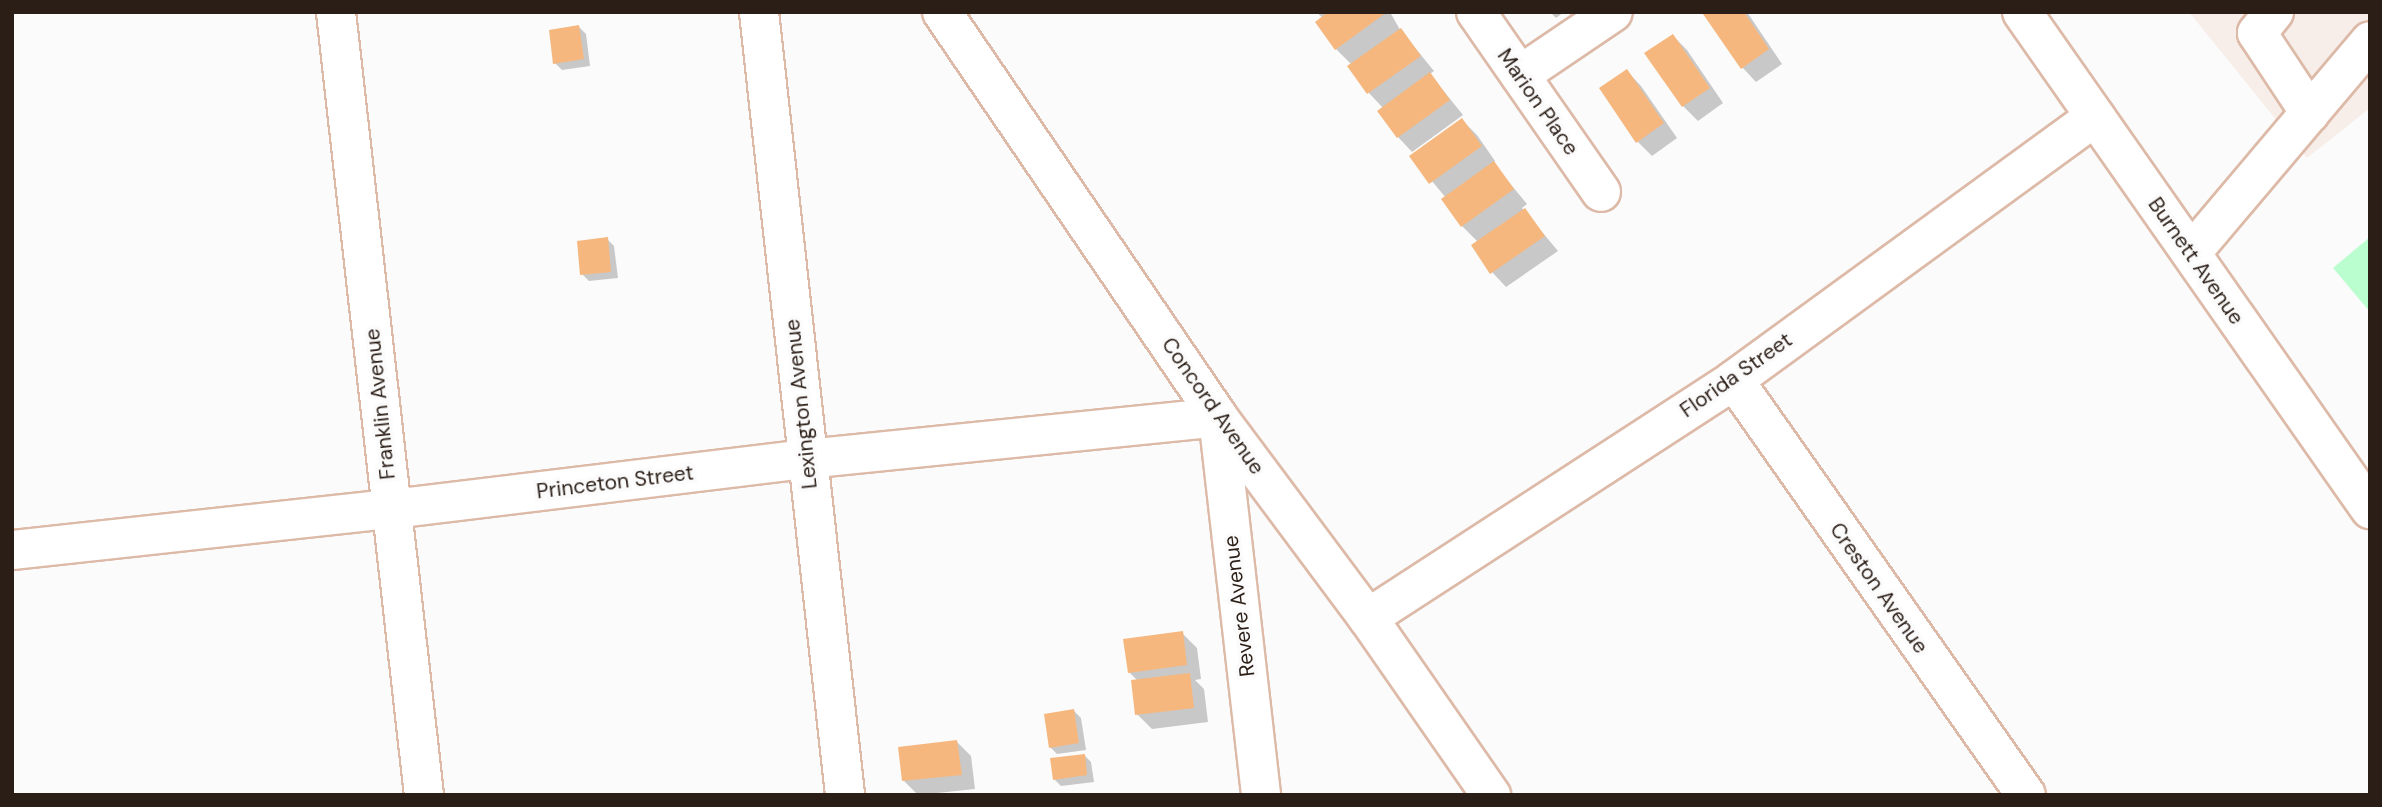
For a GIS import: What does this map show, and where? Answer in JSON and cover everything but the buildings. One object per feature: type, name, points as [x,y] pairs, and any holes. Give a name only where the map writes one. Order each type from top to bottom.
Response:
[{"type":"street","name":"Franklin Avenue","points":[[336,12],[424,795]]},
{"type":"street","name":"Lexington Avenue","points":[[759,12],[845,795]]},
{"type":"street","name":"Concord Avenue","points":[[942,12],[1218,417],[1368,618],[1491,795]]},
{"type":"street","name":"Marion Place","points":[[1476,12],[1601,192]]},
{"type":"street","points":[[1520,75],[1613,12]]},
{"type":"street","name":"Burnett Avenue","points":[[2022,12],[2370,509]]},
{"type":"street","points":[[2274,12],[2258,33],[2310,113]]},
{"type":"street","points":[[2192,252],[2370,41]]},
{"type":"street","name":"Florida Street","points":[[1368,618],[1734,380],[2095,117]]},
{"type":"street","name":"Creston Avenue","points":[[1734,380],[2026,795]]},
{"type":"street","name":"Princeton Street","points":[[12,550],[392,509],[807,459],[1218,417]]},
{"type":"street","name":"Revere Avenue","points":[[1218,417],[1261,795]]},
{"type":"shaded area","points":[[2189,12],[2370,12],[2370,108],[2307,158]]},
{"type":"green space","points":[[2370,237],[2370,312],[2333,268]]}]
